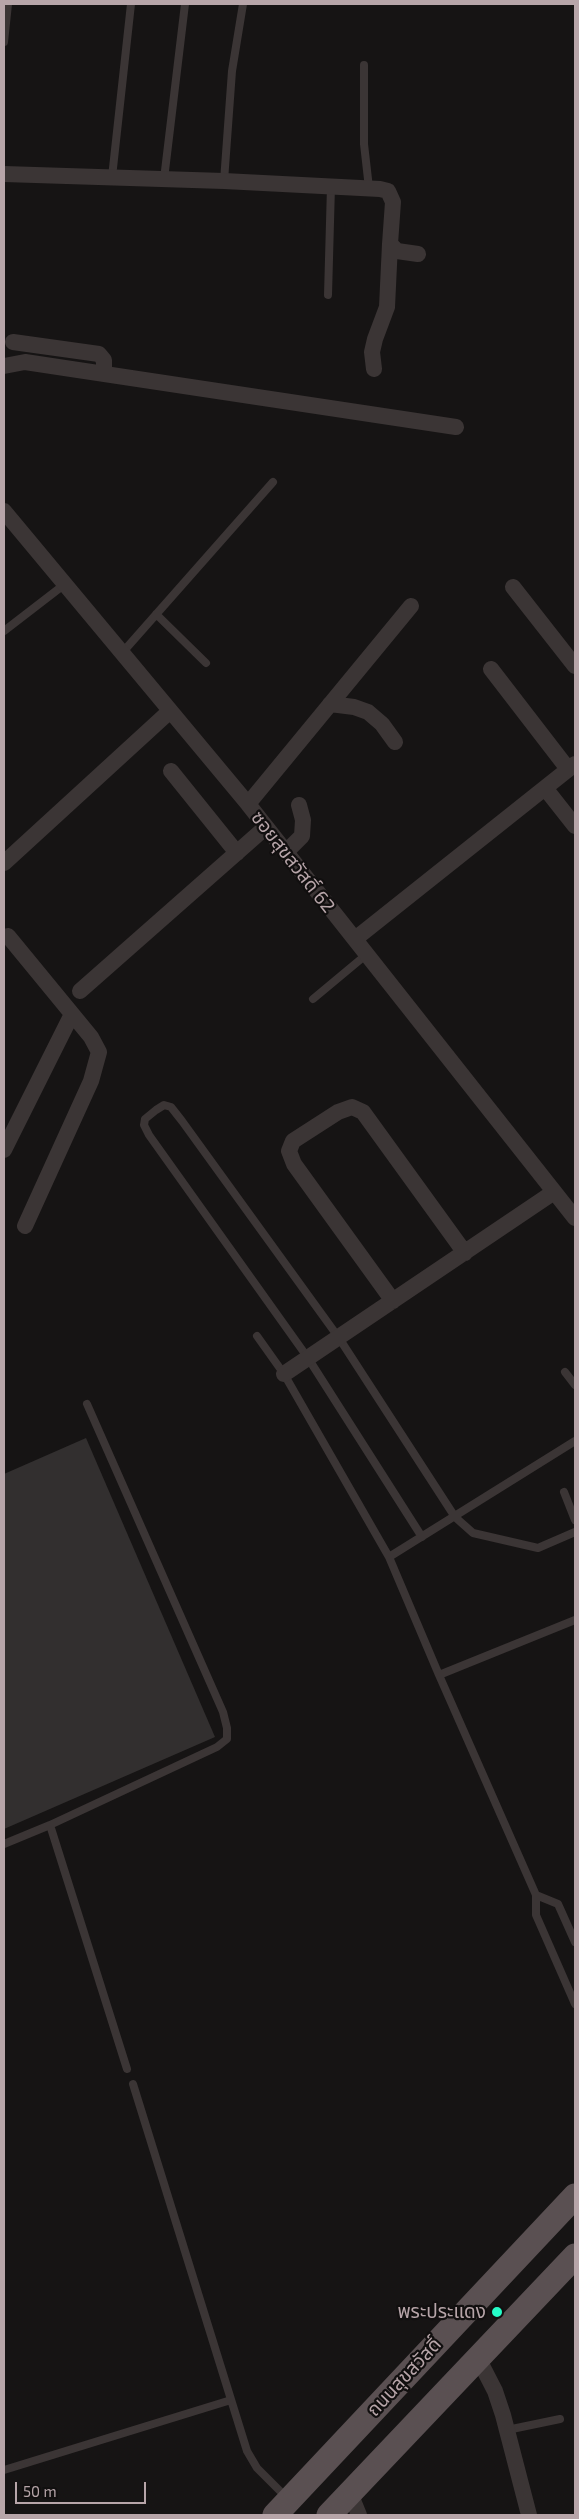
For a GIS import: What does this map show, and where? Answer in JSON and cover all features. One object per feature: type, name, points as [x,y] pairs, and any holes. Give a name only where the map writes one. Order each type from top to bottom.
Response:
[{"type":"main road","name":"ถนนสุขสวัสดิ์","points":[[282,2508],[575,2196]]},
{"type":"main road","points":[[329,2515],[355,2504],[478,2358],[575,2256]]},
{"type":"street","points":[[4,174],[331,186],[369,188],[388,192],[393,202],[387,308],[372,352],[374,369]]},
{"type":"street","points":[[390,244],[397,251],[418,254]]},
{"type":"street","points":[[13,342],[99,354],[104,360],[104,374]]},
{"type":"street","points":[[4,366],[25,362],[456,427]]},
{"type":"street","name":"ซอยสุขสวัสดิ์ 62","points":[[4,511],[248,804],[575,1218]]},
{"type":"street","points":[[512,587],[575,666]]},
{"type":"street","points":[[248,804],[412,606]]},
{"type":"street","points":[[354,939],[572,766],[492,669]]},
{"type":"street","points":[[330,704],[354,707],[368,712],[382,724],[395,742]]},
{"type":"street","points":[[4,864],[170,711]]},
{"type":"street","points":[[171,771],[237,853]]},
{"type":"street","points":[[545,788],[575,826]]},
{"type":"street","points":[[286,852],[302,836],[304,820],[299,805]]},
{"type":"street","points":[[80,991],[266,827]]},
{"type":"street","points":[[5,937],[91,1037],[98,1052],[91,1080],[25,1226]]},
{"type":"street","points":[[4,1150],[72,1014]]},
{"type":"street","points":[[393,1301],[294,1164],[289,1151],[293,1141],[338,1112],[352,1107],[363,1112],[465,1253]]},
{"type":"street","points":[[284,1374],[554,1192]]},
{"type":"street","points":[[478,2358],[495,2391],[529,2515]]},
{"type":"lane","points":[[4,42],[8,4]]},
{"type":"lane","points":[[112,177],[131,4]]},
{"type":"lane","points":[[164,179],[185,4]]},
{"type":"lane","points":[[224,181],[232,71],[243,4]]},
{"type":"lane","points":[[364,65],[364,144],[369,188]]},
{"type":"lane","points":[[328,295],[331,186]]},
{"type":"lane","points":[[122,652],[273,482]]},
{"type":"lane","points":[[4,631],[64,584]]},
{"type":"lane","points":[[156,614],[206,663]]},
{"type":"lane","points":[[313,999],[367,954]]},
{"type":"lane","points":[[422,1537],[308,1358],[149,1135],[144,1125],[145,1119],[164,1105],[171,1107],[176,1113],[339,1338],[455,1517],[473,1533],[538,1548],[575,1532]]},
{"type":"lane","points":[[257,1336],[284,1374],[389,1557],[536,1895],[536,1915],[575,2004]]},
{"type":"lane","points":[[565,1372],[575,1384]]},
{"type":"lane","points":[[4,1844],[50,1825],[217,1747],[227,1739],[228,1728],[223,1712],[87,1404]]},
{"type":"lane","points":[[389,1557],[575,1441]]},
{"type":"lane","points":[[564,1492],[575,1520]]},
{"type":"lane","points":[[439,1675],[575,1620]]},
{"type":"lane","points":[[50,1825],[127,2069]]},
{"type":"lane","points":[[536,1895],[558,1904],[575,1942]]},
{"type":"lane","points":[[132,2084],[246,2451],[282,2508]]},
{"type":"lane","points":[[4,2470],[231,2400]]},
{"type":"lane","points":[[507,2430],[560,2418]]},
{"type":"building","points":[[86,1438],[215,1737],[4,1829],[4,1474]]},
{"type":"place","name":"พระประแดง","points":[[497,2312]]}]
